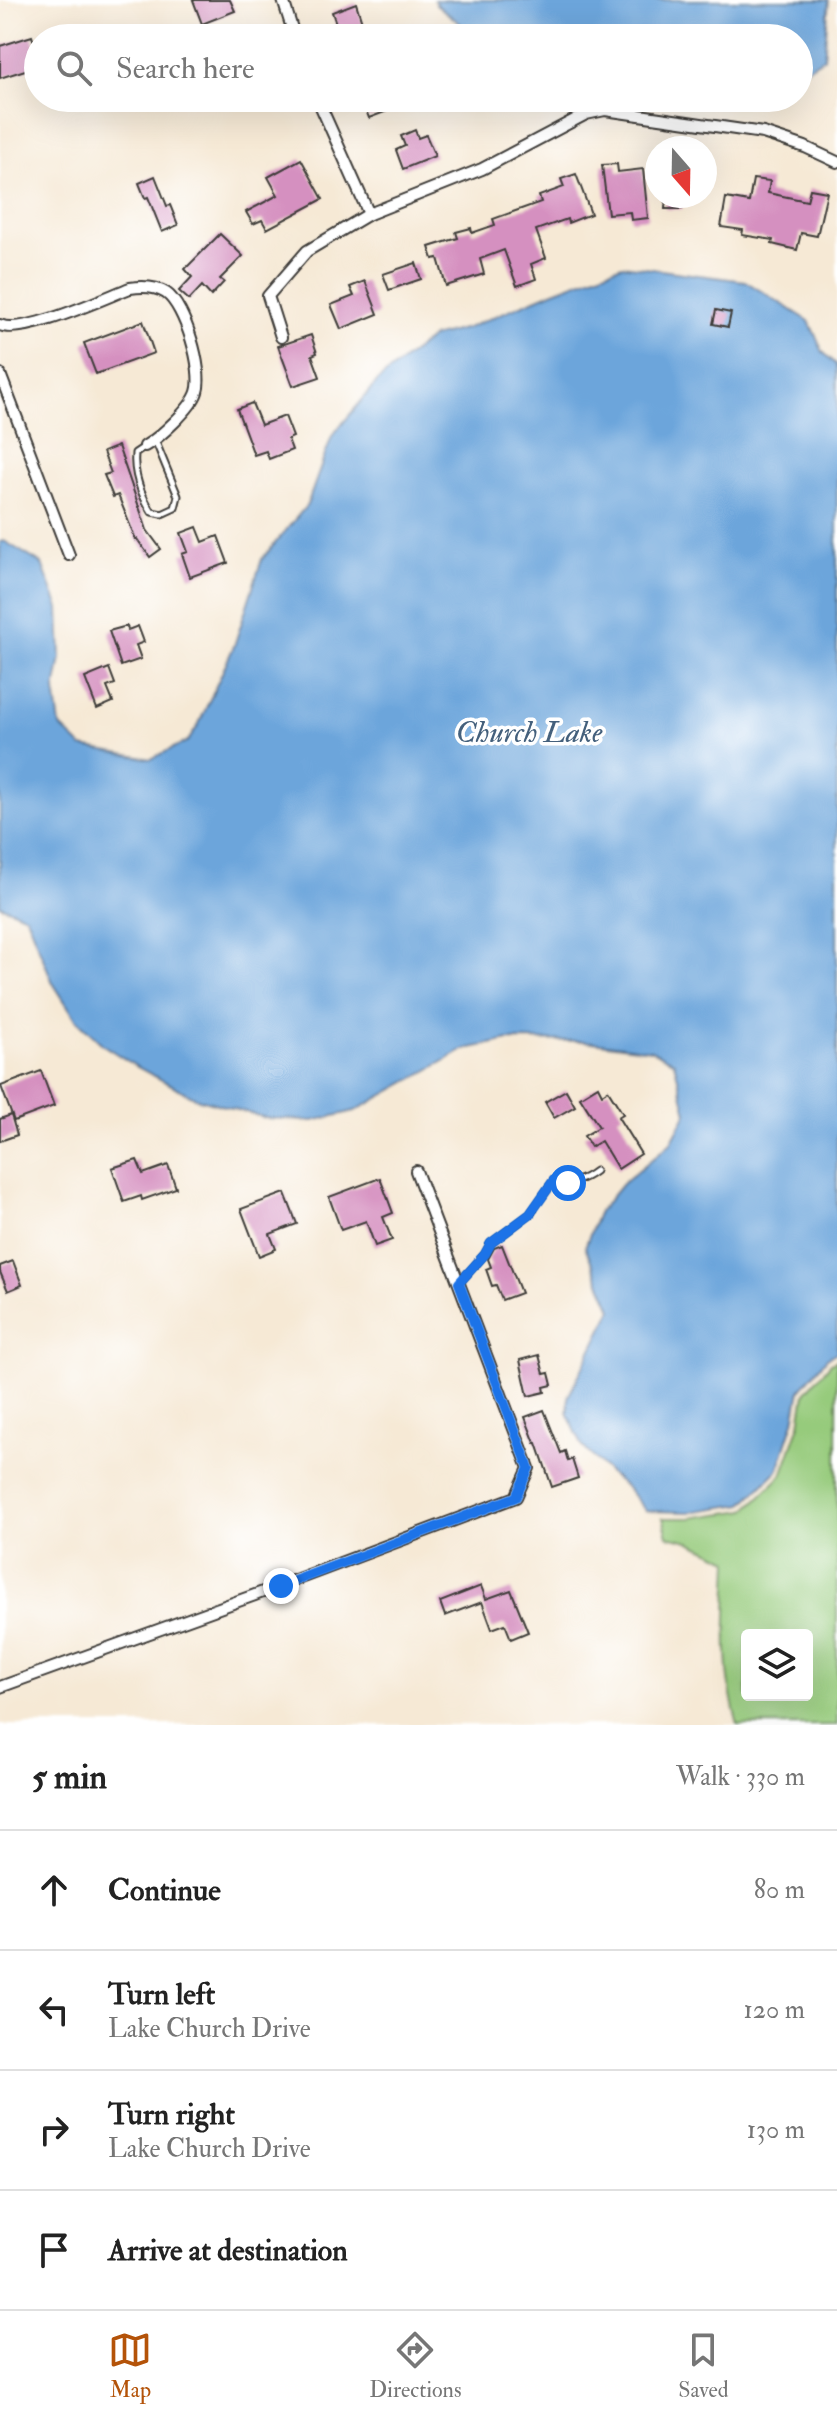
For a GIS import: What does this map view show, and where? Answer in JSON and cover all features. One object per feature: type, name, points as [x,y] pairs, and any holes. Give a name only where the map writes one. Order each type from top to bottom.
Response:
[{"type":"street","points":[[283,0],[291,24]]},
{"type":"street","points":[[323,112],[369,214]]},
{"type":"street","points":[[281,337],[268,296],[307,251],[369,214],[482,169],[586,114],[596,112]]},
{"type":"street","points":[[619,112],[763,133],[837,162]]},
{"type":"street","points":[[0,325],[21,327],[130,288],[155,288],[169,295],[194,344],[198,368],[197,392],[188,406],[150,443]]},
{"type":"street","points":[[0,374],[69,555]]},
{"type":"street","points":[[0,1687],[516,1497],[529,1468],[416,1171]]},
{"type":"lane","points":[[150,443],[178,496],[175,508],[162,514],[152,512],[146,503],[134,467],[135,453],[150,443]]},
{"type":"lane","points":[[459,1283],[491,1243],[530,1214],[554,1180],[568,1183],[584,1179],[595,1171]]},
{"type":"green space","points":[[837,1360],[837,1725],[738,1725],[728,1664],[729,1560],[688,1541],[668,1536],[663,1518],[690,1518],[746,1510],[782,1475],[800,1424],[805,1393]]},
{"type":"water","points":[[434,0],[829,0],[824,58],[813,65],[813,24],[461,24]]},
{"type":"water","name":"Church Lake","points":[[622,265],[745,281],[809,321],[823,352],[837,365],[837,1352],[827,1358],[800,1390],[794,1421],[778,1470],[743,1504],[689,1512],[646,1511],[628,1489],[583,1447],[568,1415],[568,1397],[612,1309],[585,1247],[598,1213],[622,1184],[670,1144],[687,1113],[674,1062],[651,1050],[585,1041],[509,1040],[466,1049],[355,1111],[313,1121],[266,1118],[196,1098],[103,1045],[76,1019],[53,983],[26,916],[0,905],[0,542],[4,541],[42,564],[59,608],[61,658],[55,690],[60,726],[82,747],[151,759],[188,741],[198,726],[234,646],[262,559],[307,505],[332,436],[378,381],[432,337],[467,328]]},
{"type":"building","points":[[193,0],[230,0],[235,11],[202,24]]},
{"type":"building","points":[[356,3],[363,24],[336,24],[332,12]]},
{"type":"building","points":[[24,38],[24,70],[0,78],[0,46]]},
{"type":"building","points":[[367,112],[385,112],[369,118]]},
{"type":"building","points":[[415,130],[418,138],[426,135],[435,156],[403,169],[396,150],[405,146],[401,136]]},
{"type":"building","points":[[301,159],[323,199],[267,229],[262,220],[253,224],[246,212],[278,195],[268,177]]},
{"type":"building","points":[[617,164],[618,172],[643,169],[648,218],[631,220],[630,212],[608,214],[602,165]]},
{"type":"building","points":[[576,174],[591,214],[536,230],[546,258],[531,264],[536,279],[517,286],[504,250],[480,259],[484,274],[446,286],[438,258],[433,259],[429,247],[458,238],[456,232],[471,228],[472,233],[495,225],[493,219],[541,202],[539,196],[564,187],[561,179]]},
{"type":"building","points":[[155,176],[178,225],[162,232],[139,183]]},
{"type":"building","points":[[753,179],[770,181],[768,193],[807,201],[810,189],[827,192],[817,236],[801,233],[797,250],[772,244],[773,240],[742,235],[743,230],[721,227],[726,198],[749,202]]},
{"type":"building","points":[[220,234],[243,256],[220,279],[224,282],[211,296],[202,286],[189,300],[179,291],[192,277],[185,269]]},
{"type":"building","points":[[416,263],[421,279],[389,290],[383,274]]},
{"type":"building","points":[[365,281],[378,314],[341,329],[331,305],[354,296],[350,287]]},
{"type":"building","points":[[716,310],[731,313],[728,327],[713,324]]},
{"type":"building","points":[[143,321],[154,353],[96,374],[84,343]]},
{"type":"building","points":[[311,335],[317,353],[312,355],[320,377],[293,386],[278,346]]},
{"type":"building","points":[[252,403],[261,425],[285,416],[293,437],[288,439],[292,450],[269,459],[266,451],[254,455],[237,409]]},
{"type":"building","points":[[118,446],[147,530],[161,549],[150,557],[136,540],[118,495],[113,497],[104,475],[111,473],[103,452]]},
{"type":"building","points":[[197,527],[203,542],[218,536],[228,563],[190,577],[182,554],[188,552],[181,533]]},
{"type":"building","points":[[127,626],[128,630],[138,626],[144,642],[136,645],[141,659],[121,666],[109,631]]},
{"type":"building","points":[[109,668],[115,684],[107,687],[113,702],[97,709],[85,678]]},
{"type":"building","points":[[41,1071],[54,1106],[14,1121],[1,1086]]},
{"type":"building","points":[[598,1086],[602,1094],[608,1090],[623,1114],[618,1117],[641,1154],[618,1169],[601,1141],[591,1147],[584,1136],[599,1127],[580,1097]]},
{"type":"building","points":[[566,1090],[575,1106],[554,1118],[545,1102]]},
{"type":"building","points":[[11,1115],[17,1135],[0,1141],[0,1119]]},
{"type":"building","points":[[137,1160],[143,1174],[168,1165],[176,1188],[142,1200],[141,1196],[124,1202],[112,1168]]},
{"type":"building","points":[[380,1178],[393,1213],[383,1217],[392,1240],[375,1246],[366,1221],[341,1230],[329,1197]]},
{"type":"building","points":[[285,1193],[297,1224],[270,1234],[276,1249],[259,1256],[241,1209]]},
{"type":"building","points":[[502,1245],[521,1293],[502,1300],[496,1285],[492,1286],[486,1269],[491,1267],[488,1259],[494,1248]]},
{"type":"building","points":[[13,1261],[22,1285],[8,1291],[0,1266]]},
{"type":"building","points":[[539,1355],[544,1374],[549,1373],[552,1385],[544,1387],[545,1392],[528,1396],[520,1360]]},
{"type":"building","points":[[544,1410],[561,1453],[565,1451],[568,1461],[572,1459],[578,1478],[552,1487],[525,1417]]},
{"type":"building","points":[[481,1586],[486,1599],[511,1590],[528,1632],[511,1639],[505,1624],[492,1629],[482,1602],[445,1616],[440,1602]]},
{"type":"route","points":[[281,1586],[516,1497],[529,1468],[459,1283],[491,1243],[530,1214],[554,1180],[568,1183]]}]
